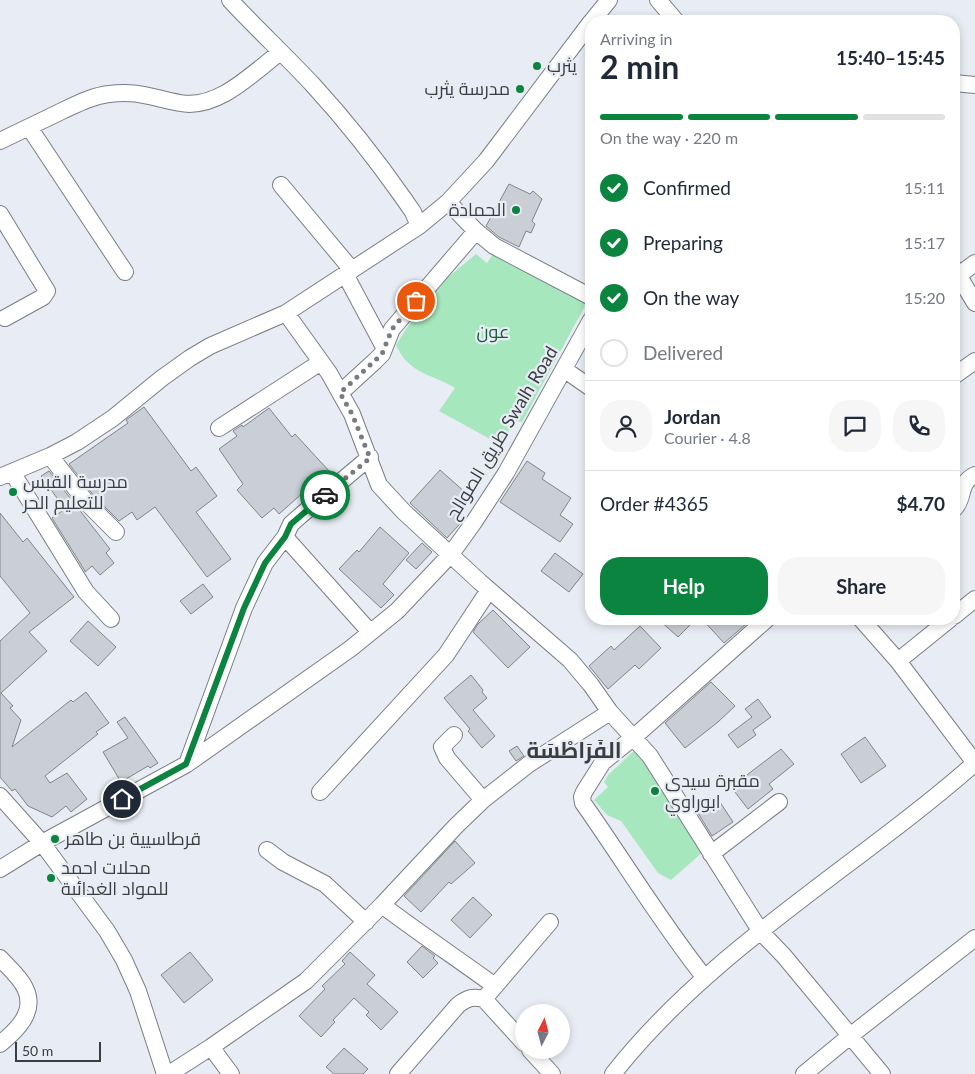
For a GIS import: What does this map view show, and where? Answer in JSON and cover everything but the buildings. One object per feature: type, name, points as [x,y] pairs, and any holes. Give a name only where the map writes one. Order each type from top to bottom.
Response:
[{"type":"street","points":[[230,0],[312,84],[350,128],[404,199],[413,212],[418,226]]},
{"type":"street","points":[[597,15],[609,0]]},
{"type":"street","points":[[658,0],[671,15]]},
{"type":"street","points":[[111,619],[82,585],[6,474],[50,456],[77,442],[113,418],[190,358],[210,346],[286,313],[418,226],[448,202],[486,161],[585,31]]},
{"type":"street","points":[[0,141],[86,100],[106,94],[124,92],[145,94],[195,105],[210,101],[225,94],[279,52]]},
{"type":"street","points":[[960,84],[975,85]]},
{"type":"street","points":[[29,127],[125,272]]},
{"type":"street","points":[[281,186],[349,272],[384,347]]},
{"type":"street","points":[[448,202],[476,231],[494,246],[585,294]]},
{"type":"street","points":[[0,214],[47,291],[44,296],[5,318]]},
{"type":"street","points":[[340,393],[382,354],[392,329],[476,231]]},
{"type":"street","points":[[960,270],[975,264]]},
{"type":"street","points":[[960,279],[975,303]]},
{"type":"street","points":[[286,313],[321,362],[352,414],[379,485],[404,512],[489,590],[570,660],[610,712],[650,756],[761,932],[784,956],[882,1074]]},
{"type":"street","name":"طريق الصوالح Swalh Road","points":[[0,869],[42,843],[186,764],[350,649],[397,611],[451,554],[506,473],[585,332]]},
{"type":"street","points":[[960,372],[975,361]]},
{"type":"street","points":[[219,428],[321,362]]},
{"type":"street","points":[[565,370],[585,384]]},
{"type":"street","points":[[50,456],[87,503],[116,532]]},
{"type":"street","points":[[186,764],[244,608],[265,563],[285,537],[291,524],[370,458]]},
{"type":"street","points":[[960,499],[964,484],[975,475]]},
{"type":"street","points":[[285,537],[370,632]]},
{"type":"street","points":[[320,792],[446,655],[489,590]]},
{"type":"street","points":[[960,611],[975,599]]},
{"type":"street","points":[[705,978],[679,946],[583,803],[582,797],[603,762],[634,737],[759,625]]},
{"type":"street","points":[[612,1074],[646,1035],[705,978],[975,763],[898,661],[866,625]]},
{"type":"street","points":[[898,661],[943,625]]},
{"type":"street","points":[[169,1074],[306,981],[382,906],[456,826],[483,800],[529,764],[610,712]]},
{"type":"street","points":[[454,735],[442,747],[447,758],[483,800]]},
{"type":"street","points":[[0,796],[42,843],[107,931],[124,960],[138,991],[165,1074]]},
{"type":"street","points":[[711,854],[779,802]]},
{"type":"street","points":[[267,850],[283,862],[325,884],[366,922]]},
{"type":"street","points":[[382,906],[495,986]]},
{"type":"street","points":[[484,999],[550,922]]},
{"type":"street","points":[[804,1074],[975,938]]},
{"type":"street","points":[[0,958],[25,988],[28,1002],[26,1014],[16,1032],[0,1044]]},
{"type":"street","points":[[398,1074],[458,1004],[466,998],[476,997],[484,999],[515,1033]]},
{"type":"street","points":[[211,1047],[231,1074]]},
{"type":"street","points":[[538,1059],[551,1073]]},
{"type":"green space","name":"عون","points":[[476,254],[487,263],[493,254],[585,303],[522,422],[515,421],[501,445],[439,411],[455,388],[421,372],[407,362],[396,345],[406,329],[446,279]]},
{"type":"green space","points":[[636,749],[705,850],[671,880],[658,873],[621,821],[607,815],[594,800],[608,787],[604,782],[609,774]]},
{"type":"way so far","points":[[325,495],[370,458],[352,414],[340,393],[382,354],[392,329],[416,301]]},
{"type":"place","name":"يثرب","points":[[537,66]]},
{"type":"place","name":"مدرسة يثرب","points":[[520,89]]},
{"type":"place","name":"الحمادة","points":[[516,210]]},
{"type":"place","name":"مدرسة القبس للتعليم الحر","points":[[13,492]]},
{"type":"place","name":"مقبرة سيدى ابوراوي","points":[[655,791]]},
{"type":"place","name":"قرطاسيية بن طاهر","points":[[55,839]]},
{"type":"place","name":"محلات احمد للمواد الغدائىة","points":[[51,878]]},
{"type":"district","name":"الفَرَاطْسَة","points":[[574,750]]},
{"type":"route","points":[[122,799],[186,764],[244,608],[265,563],[285,537],[291,524],[325,495]]}]
